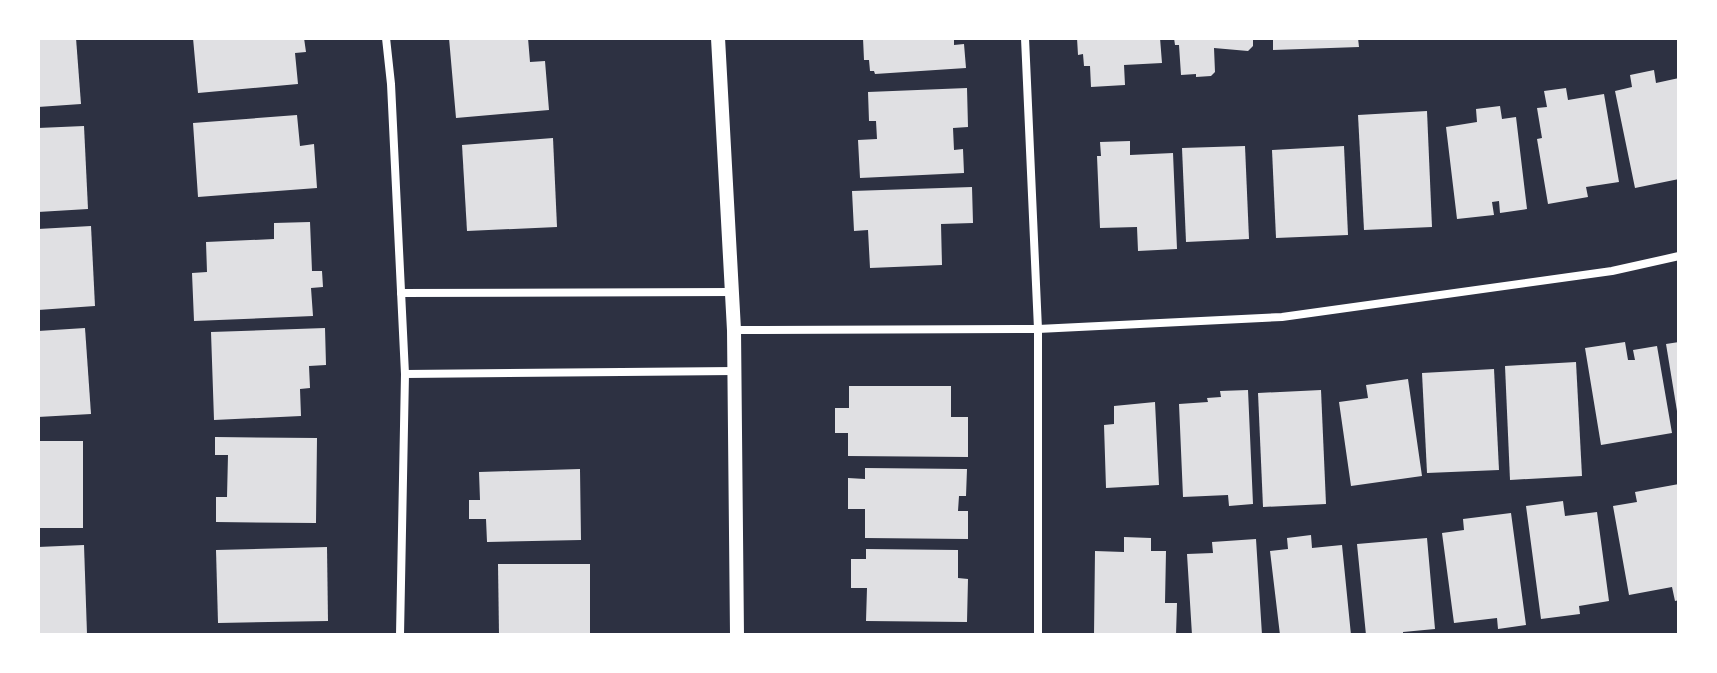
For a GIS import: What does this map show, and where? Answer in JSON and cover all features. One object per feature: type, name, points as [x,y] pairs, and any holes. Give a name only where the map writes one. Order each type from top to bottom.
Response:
[{"type":"street","points":[[386,38],[405,374],[400,635]]},
{"type":"street","points":[[718,38],[733,292],[737,635]]},
{"type":"street","points":[[1025,38],[1038,329],[1038,635]]},
{"type":"street","points":[[734,330],[1038,329],[1282,317],[1612,271],[1679,256]]},
{"type":"street","points":[[401,293],[733,292]]},
{"type":"street","points":[[405,374],[735,371]]},
{"type":"building","points":[[38,38],[76,38],[81,104],[38,107]]},
{"type":"building","points":[[193,38],[304,38],[306,52],[295,53],[298,84],[198,93]]},
{"type":"building","points":[[449,38],[528,38],[530,62],[545,61],[549,110],[456,118]]},
{"type":"building","points":[[863,38],[954,38],[954,45],[964,44],[966,68],[875,74],[870,71],[869,60],[864,60]]},
{"type":"building","points":[[1077,38],[1160,38],[1162,63],[1124,65],[1125,85],[1091,87],[1090,66],[1084,66],[1083,54],[1078,55]]},
{"type":"building","points":[[1174,38],[1253,38],[1253,46],[1248,51],[1214,48],[1215,72],[1211,76],[1196,77],[1196,74],[1181,75],[1179,45],[1175,45]]},
{"type":"building","points":[[1273,38],[1358,38],[1359,47],[1273,50]]},
{"type":"building","points":[[1654,70],[1656,83],[1679,78],[1679,179],[1635,188],[1615,91],[1632,87],[1630,75]]},
{"type":"building","points":[[967,88],[968,127],[953,128],[954,150],[963,149],[964,173],[860,178],[858,140],[877,139],[876,121],[869,121],[868,92]]},
{"type":"building","points":[[1566,88],[1568,100],[1604,94],[1619,182],[1586,187],[1588,197],[1548,204],[1537,139],[1542,138],[1537,108],[1547,107],[1544,91]]},
{"type":"building","points":[[1500,106],[1502,119],[1516,117],[1527,209],[1500,213],[1499,201],[1492,202],[1494,215],[1457,219],[1446,127],[1477,122],[1476,109]]},
{"type":"building","points":[[1427,111],[1432,227],[1364,230],[1358,115]]},
{"type":"building","points":[[297,115],[300,146],[314,144],[317,188],[198,197],[193,123]]},
{"type":"building","points":[[84,126],[88,209],[38,212],[38,128]]},
{"type":"building","points":[[553,138],[557,227],[467,231],[462,145]]},
{"type":"building","points":[[1130,141],[1130,155],[1173,153],[1177,249],[1138,251],[1137,227],[1100,228],[1097,156],[1101,156],[1100,142]]},
{"type":"building","points":[[1245,146],[1249,239],[1186,242],[1182,148]]},
{"type":"building","points":[[1344,146],[1348,235],[1276,238],[1272,150]]},
{"type":"building","points":[[972,187],[973,223],[941,224],[942,265],[870,268],[868,230],[854,231],[852,191]]},
{"type":"building","points":[[310,222],[312,271],[322,271],[323,287],[311,288],[313,316],[194,321],[192,273],[207,272],[206,242],[274,239],[274,223]]},
{"type":"building","points":[[91,226],[95,306],[38,310],[38,229]]},
{"type":"building","points":[[85,328],[91,414],[38,417],[38,331]]},
{"type":"building","points":[[325,328],[326,365],[309,366],[310,388],[300,389],[301,416],[214,420],[211,332]]},
{"type":"building","points":[[1625,342],[1628,360],[1635,360],[1633,350],[1657,346],[1672,433],[1601,445],[1585,348]]},
{"type":"building","points":[[1679,342],[1679,411],[1677,411],[1666,344]]},
{"type":"building","points":[[1576,362],[1582,476],[1510,480],[1505,366]]},
{"type":"building","points":[[1494,369],[1499,470],[1427,473],[1422,373]]},
{"type":"building","points":[[1408,379],[1422,476],[1351,486],[1339,402],[1368,398],[1366,385]]},
{"type":"building","points":[[849,386],[951,386],[951,417],[968,417],[968,457],[848,456],[848,433],[835,433],[835,408],[849,408]]},
{"type":"building","points":[[1248,390],[1253,504],[1229,506],[1228,495],[1183,497],[1179,404],[1208,402],[1207,398],[1221,397],[1220,391]]},
{"type":"building","points":[[1321,390],[1326,504],[1263,507],[1258,393]]},
{"type":"building","points":[[1155,402],[1159,485],[1106,488],[1104,425],[1114,424],[1114,406]]},
{"type":"building","points":[[215,437],[317,438],[316,523],[216,522],[216,497],[227,497],[228,455],[215,455]]},
{"type":"building","points":[[38,441],[83,441],[83,528],[38,528]]},
{"type":"building","points":[[865,468],[967,469],[966,496],[959,496],[958,511],[968,511],[968,539],[865,538],[865,509],[848,509],[848,478],[865,479]]},
{"type":"building","points":[[580,469],[581,540],[487,542],[486,519],[469,519],[469,500],[480,500],[479,472]]},
{"type":"building","points":[[1679,484],[1679,600],[1675,601],[1672,587],[1629,595],[1613,506],[1637,502],[1635,492]]},
{"type":"building","points":[[1563,501],[1565,516],[1597,512],[1609,601],[1579,606],[1580,614],[1541,619],[1526,506]]},
{"type":"building","points":[[1511,513],[1526,625],[1498,629],[1497,618],[1454,623],[1442,533],[1464,530],[1463,519]]},
{"type":"building","points":[[1311,535],[1312,548],[1342,545],[1351,635],[1280,635],[1270,551],[1288,549],[1287,538]]},
{"type":"building","points":[[1124,537],[1151,538],[1151,551],[1166,551],[1165,603],[1177,603],[1176,635],[1094,635],[1095,551],[1124,552]]},
{"type":"building","points":[[1427,538],[1435,629],[1403,632],[1403,635],[1366,635],[1357,544]]},
{"type":"building","points":[[1256,539],[1262,635],[1192,635],[1187,554],[1213,553],[1212,542]]},
{"type":"building","points":[[84,545],[87,634],[38,635],[38,547]]},
{"type":"building","points":[[327,547],[328,621],[218,623],[216,550]]},
{"type":"building","points":[[866,549],[958,550],[958,578],[968,579],[967,622],[866,621],[867,588],[851,588],[851,559],[866,559]]},
{"type":"building","points":[[498,564],[590,564],[590,635],[499,635]]}]
